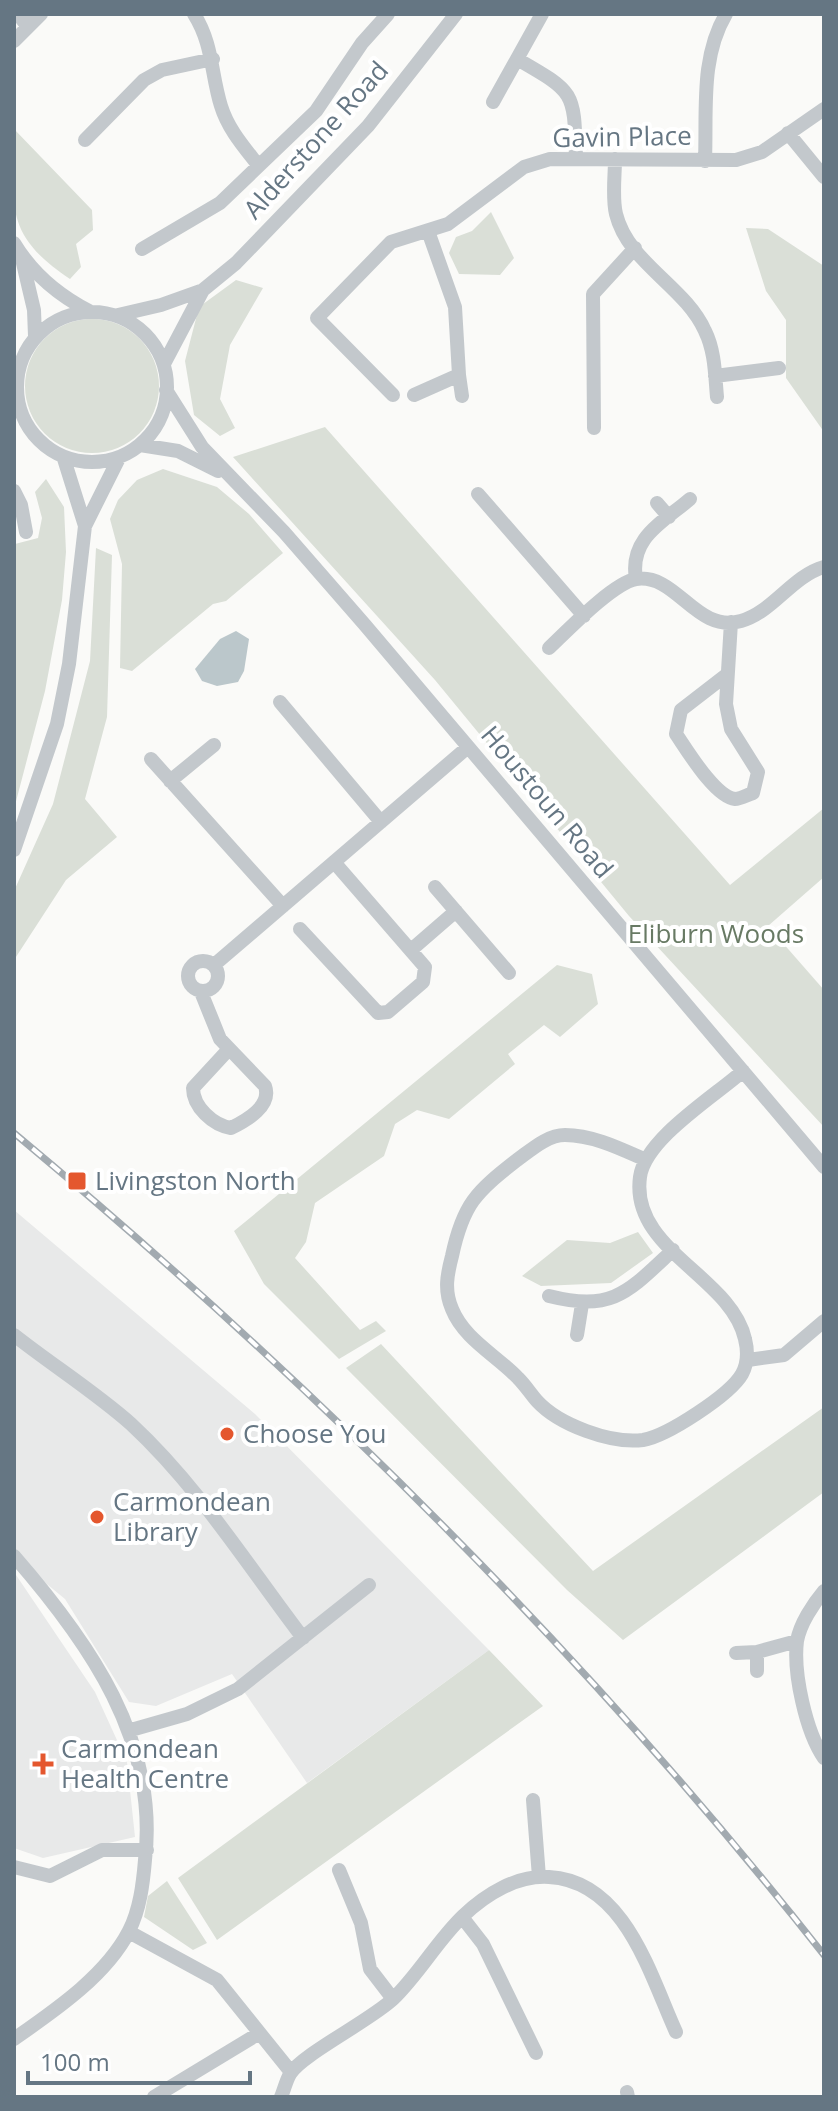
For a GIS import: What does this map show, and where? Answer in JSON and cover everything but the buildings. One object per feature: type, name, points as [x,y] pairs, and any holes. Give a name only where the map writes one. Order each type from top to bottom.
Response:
[{"type":"street","points":[[18,14],[28,27]]},
{"type":"street","points":[[14,41],[41,14]]},
{"type":"street","points":[[194,14],[205,31],[220,105],[234,134],[258,165]]},
{"type":"street","points":[[142,249],[220,203],[316,111],[362,43],[388,14]]},
{"type":"street","name":"Alderstone Road","points":[[165,362],[203,290],[263,236],[368,126],[456,14]]},
{"type":"street","points":[[493,102],[542,14]]},
{"type":"street","points":[[705,161],[708,60],[713,37],[726,14]]},
{"type":"street","points":[[85,140],[144,80],[162,70],[213,59]]},
{"type":"street","points":[[517,59],[561,85],[570,95],[575,107],[576,159]]},
{"type":"street","name":"Gavin Place","points":[[393,395],[312,313],[391,242],[428,231],[468,212],[524,167],[550,159],[736,160],[762,152],[824,109]]},
{"type":"street","points":[[91,112],[103,123]]},
{"type":"street","points":[[788,133],[824,177]]},
{"type":"street","points":[[615,159],[615,213],[624,235],[694,311],[712,350],[717,397]]},
{"type":"street","points":[[428,231],[455,307],[462,396]]},
{"type":"street","points":[[16,247],[58,292],[89,311]]},
{"type":"street","points":[[16,247],[30,288],[35,336]]},
{"type":"street","points":[[594,428],[593,294],[635,248]]},
{"type":"street","name":"Alderstone Road","points":[[118,315],[203,290]]},
{"type":"street","points":[[14,423],[29,430],[64,459],[86,463],[119,458],[140,445],[160,420],[166,390],[165,362],[150,339],[118,315],[89,311],[59,318],[35,336],[23,354],[15,379],[18,406],[29,430]]},
{"type":"street","points":[[715,376],[779,368]]},
{"type":"street","points":[[414,395],[459,375]]},
{"type":"street","name":"Houstoun Road","points":[[166,390],[202,447],[304,554],[824,1167]]},
{"type":"street","name":"Houstoun Road","points":[[140,445],[178,451],[226,475]]},
{"type":"street","points":[[14,850],[57,724],[69,664],[85,526],[119,458]]},
{"type":"street","points":[[64,459],[85,526]]},
{"type":"street","points":[[14,491],[21,505],[26,532]]},
{"type":"street","points":[[478,494],[584,616]]},
{"type":"street","points":[[636,579],[633,563],[638,545],[690,499]]},
{"type":"street","points":[[657,503],[669,517]]},
{"type":"street","points":[[549,648],[584,616],[636,579],[658,582],[696,612],[719,623],[762,611],[824,567]]},
{"type":"street","points":[[725,676],[681,710],[676,734],[724,796],[737,799],[753,793],[758,772],[731,729],[726,704],[725,676],[731,622]]},
{"type":"street","points":[[280,702],[381,822]]},
{"type":"street","points":[[170,781],[214,745]]},
{"type":"street","points":[[214,965],[468,747]]},
{"type":"street","points":[[151,759],[283,906]]},
{"type":"street","points":[[300,929],[378,1013],[388,1012],[423,982],[425,967],[334,862]]},
{"type":"street","points":[[435,887],[509,973]]},
{"type":"street","points":[[411,950],[456,911]]},
{"type":"street","points":[[208,1008],[218,973],[214,965],[202,961],[190,968],[189,982],[201,992],[220,1039],[265,1086],[268,1093],[267,1100],[258,1110],[231,1128],[221,1126],[196,1104],[193,1088],[229,1049]]},
{"type":"street","points":[[201,992],[216,985]]},
{"type":"street","points":[[646,1160],[611,1145],[563,1135],[543,1141],[486,1184],[460,1219],[448,1273],[447,1295],[457,1321],[557,1418],[623,1440],[657,1437],[680,1423],[733,1386],[748,1360],[745,1337],[734,1314],[648,1220],[640,1199],[639,1178],[655,1144],[743,1071]]},
{"type":"street","points":[[549,1296],[582,1304],[616,1298],[673,1250]]},
{"type":"street","points":[[577,1335],[582,1304]]},
{"type":"street","points":[[748,1360],[784,1355],[824,1321]]},
{"type":"street","points":[[14,1335],[129,1423],[163,1458],[303,1638]]},
{"type":"street","points":[[14,1556],[82,1641],[131,1730],[149,1809],[141,1898],[129,1932],[96,1974],[14,2039]]},
{"type":"street","points":[[131,1730],[187,1714],[238,1689],[369,1585]]},
{"type":"street","points":[[824,1591],[813,1604],[797,1641],[802,1699],[811,1731],[824,1758]]},
{"type":"street","points":[[736,1653],[757,1652],[797,1641]]},
{"type":"street","points":[[757,1652],[757,1671]]},
{"type":"street","points":[[533,1800],[539,1877]]},
{"type":"street","points":[[14,1867],[50,1876],[102,1850],[147,1850]]},
{"type":"street","points":[[339,1870],[361,1923],[370,1969],[393,1999]]},
{"type":"street","points":[[281,2097],[291,2072],[393,1999],[462,1917],[512,1883],[539,1877],[565,1878],[581,1884],[601,1896],[617,1914],[643,1957],[676,2032]]},
{"type":"street","points":[[462,1917],[483,1944],[536,2053]]},
{"type":"street","points":[[129,1932],[217,1980],[291,2072]]},
{"type":"street","points":[[154,2097],[258,2034]]},
{"type":"shaded area","points":[[236,631],[249,639],[244,671],[238,682],[217,686],[202,681],[195,669],[220,639]]},
{"type":"shaded area","points":[[14,1210],[255,1414],[489,1650],[307,1783],[232,1674],[156,1706],[129,1702],[65,1599],[14,1557]]},
{"type":"shaded area","points":[[14,1572],[95,1692],[127,1762],[135,1837],[43,1858],[14,1848]]},
{"type":"green space","points":[[14,129],[92,210],[93,230],[76,244],[81,267],[70,279],[32,247],[16,215]]},
{"type":"green space","points":[[491,212],[514,258],[500,275],[459,274],[449,253],[456,237],[472,231]]},
{"type":"green space","points":[[746,228],[768,229],[824,266],[824,432],[786,378],[786,320],[766,291]]},
{"type":"green space","points":[[236,280],[263,288],[230,345],[220,399],[235,428],[220,436],[194,415],[185,361],[199,307]]},
{"type":"green space","points":[[92,319],[118,324],[139,339],[154,360],[159,386],[154,412],[139,433],[118,448],[92,453],[66,448],[45,433],[30,412],[25,386],[30,360],[45,339],[66,324]]},
{"type":"green space","name":"Eliburn Woods","points":[[325,427],[730,885],[824,808],[824,877],[768,926],[824,990],[824,1127],[629,916],[435,680],[233,457]]},
{"type":"green space","points":[[163,469],[217,487],[249,514],[283,553],[226,601],[213,604],[132,671],[120,668],[122,564],[110,519],[118,500],[137,480]]},
{"type":"green space","points":[[46,479],[64,507],[66,552],[62,600],[45,691],[14,809],[15,544],[38,538],[42,518],[35,492]]},
{"type":"green space","points":[[96,548],[112,555],[107,717],[85,799],[117,837],[66,880],[14,960],[14,891],[53,804],[90,661]]},
{"type":"green space","points":[[557,965],[592,974],[598,1004],[560,1037],[544,1025],[508,1054],[515,1064],[449,1119],[417,1110],[395,1124],[384,1156],[315,1203],[306,1242],[295,1258],[360,1330],[376,1321],[386,1331],[339,1359],[264,1284],[234,1231]]},
{"type":"green space","points":[[638,1232],[653,1253],[611,1283],[541,1286],[522,1276],[567,1240],[610,1243]]},
{"type":"green space","points":[[381,1344],[593,1571],[824,1407],[824,1492],[623,1640],[567,1590],[346,1368]]},
{"type":"green space","points":[[489,1650],[543,1706],[217,1940],[178,1878]]},
{"type":"green space","points":[[167,1881],[207,1943],[193,1950],[144,1917],[148,1896]]},
{"type":"railway","points":[[14,1133],[232,1323],[440,1523],[639,1734],[824,1955]]},
{"type":"place","name":"Livingston North","points":[[77,1181]]},
{"type":"place","name":"Choose You","points":[[227,1434]]},
{"type":"place","name":"Carmondean Library","points":[[97,1517]]},
{"type":"place","name":"Carmondean Health Centre","points":[[43,1764]]}]
